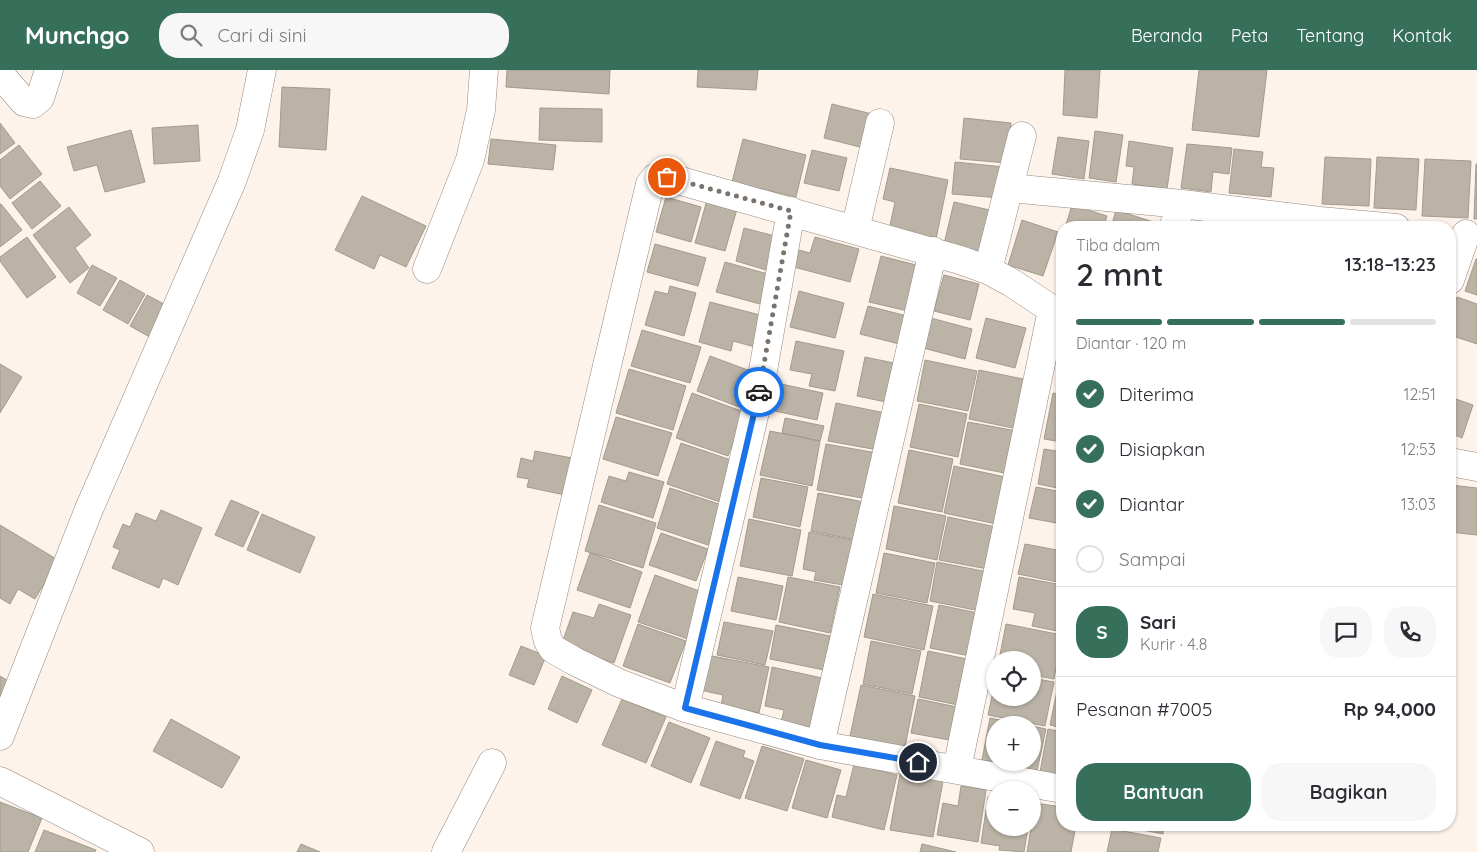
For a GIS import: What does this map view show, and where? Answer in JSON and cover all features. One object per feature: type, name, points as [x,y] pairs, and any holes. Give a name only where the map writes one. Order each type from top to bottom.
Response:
[{"type":"street","points":[[0,74],[24,102],[33,104],[40,98],[49,70]]},
{"type":"street","points":[[0,736],[89,509],[232,181],[250,130],[262,70]]},
{"type":"street","points":[[426,269],[470,160],[481,110],[484,70]]},
{"type":"street","points":[[855,230],[880,123]]},
{"type":"street","points":[[988,270],[1022,136]]},
{"type":"street","points":[[1056,312],[1012,283],[988,270],[933,252],[667,177],[659,176],[652,180],[545,628],[546,635],[554,649],[574,661],[619,683],[685,708],[820,745],[1056,788]]},
{"type":"street","points":[[1009,188],[1178,216],[1266,221]]},
{"type":"street","points":[[685,708],[758,399],[791,211]]},
{"type":"street","points":[[1456,260],[1464,234]]},
{"type":"street","points":[[820,745],[933,252]]},
{"type":"street","points":[[957,769],[1056,318]]},
{"type":"street","points":[[1456,463],[1477,467]]},
{"type":"street","points":[[446,852],[492,763]]},
{"type":"street","points":[[0,781],[140,852]]},
{"type":"building","points":[[507,70],[610,70],[609,94],[506,87]]},
{"type":"building","points":[[698,70],[758,70],[756,90],[697,87]]},
{"type":"building","points":[[1065,70],[1100,70],[1097,118],[1063,115]]},
{"type":"building","points":[[1199,70],[1267,70],[1259,137],[1192,130]]},
{"type":"building","points":[[282,87],[330,89],[326,150],[279,147]]},
{"type":"building","points":[[832,104],[872,114],[864,148],[824,138]]},
{"type":"building","points":[[540,108],[602,109],[602,142],[539,140]]},
{"type":"building","points":[[964,118],[1011,123],[1007,163],[960,159]]},
{"type":"building","points":[[0,123],[15,143],[0,154]]},
{"type":"building","points":[[198,125],[200,161],[154,164],[152,128]]},
{"type":"building","points":[[131,130],[145,182],[105,192],[97,165],[74,171],[67,147]]},
{"type":"building","points":[[1095,131],[1123,135],[1116,182],[1089,178]]},
{"type":"building","points":[[1058,137],[1089,141],[1084,179],[1052,174]]},
{"type":"building","points":[[491,139],[556,145],[553,170],[488,164]]},
{"type":"building","points":[[743,139],[806,155],[796,197],[732,182]]},
{"type":"building","points":[[1129,141],[1173,148],[1167,189],[1132,184],[1134,167],[1126,166]]},
{"type":"building","points":[[1187,144],[1232,148],[1229,174],[1213,172],[1211,192],[1181,188]]},
{"type":"building","points":[[19,145],[42,174],[10,199],[0,186],[0,160]]},
{"type":"building","points":[[1234,149],[1263,152],[1261,167],[1274,168],[1271,197],[1229,193]]},
{"type":"building","points":[[812,150],[847,158],[839,191],[804,183]]},
{"type":"building","points":[[1325,157],[1371,159],[1369,206],[1322,204]]},
{"type":"building","points":[[1377,157],[1419,159],[1416,210],[1374,208]]},
{"type":"building","points":[[1425,159],[1471,161],[1468,218],[1422,216]]},
{"type":"building","points":[[955,162],[1004,167],[1001,198],[952,194]]},
{"type":"building","points":[[1476,164],[1477,219],[1474,219]]},
{"type":"building","points":[[890,168],[948,180],[936,239],[889,230],[895,202],[883,199]]},
{"type":"building","points":[[40,181],[61,206],[32,229],[12,203]]},
{"type":"building","points":[[362,196],[426,226],[406,267],[380,255],[374,269],[335,250]]},
{"type":"building","points":[[666,197],[701,207],[691,242],[656,232]]},
{"type":"building","points":[[707,200],[737,209],[725,251],[695,243]]},
{"type":"building","points":[[954,202],[994,211],[984,253],[944,244]]},
{"type":"building","points":[[0,204],[22,230],[0,247]]},
{"type":"building","points":[[1072,205],[1107,216],[1105,221],[1067,221]]},
{"type":"building","points":[[69,207],[91,235],[75,248],[89,268],[70,283],[33,235]]},
{"type":"building","points":[[1116,210],[1150,221],[1113,221]]},
{"type":"building","points":[[1022,220],[1056,231],[1056,238],[1043,276],[1008,265]]},
{"type":"building","points":[[744,228],[775,236],[766,270],[736,261]]},
{"type":"building","points":[[27,237],[56,277],[27,298],[0,261],[0,257]]},
{"type":"building","points":[[815,237],[859,249],[850,282],[794,267],[799,250],[810,253]]},
{"type":"building","points":[[655,244],[706,258],[698,286],[647,272]]},
{"type":"building","points":[[881,256],[924,267],[912,312],[869,302]]},
{"type":"building","points":[[1477,259],[1477,295],[1465,291]]},
{"type":"building","points":[[725,262],[768,274],[760,304],[716,292]]},
{"type":"building","points":[[92,265],[117,278],[100,306],[77,293]]},
{"type":"building","points":[[944,275],[979,284],[970,320],[934,311]]},
{"type":"building","points":[[120,280],[145,294],[128,324],[103,310]]},
{"type":"building","points":[[670,286],[696,293],[684,336],[645,325],[655,291],[668,294]]},
{"type":"building","points":[[799,291],[844,303],[835,338],[790,327]]},
{"type":"building","points":[[147,295],[175,310],[157,341],[130,326]]},
{"type":"building","points":[[1457,297],[1477,304],[1477,344],[1456,337]]},
{"type":"building","points":[[710,302],[764,316],[755,347],[733,341],[731,351],[699,342]]},
{"type":"building","points":[[868,306],[911,317],[903,345],[860,334]]},
{"type":"building","points":[[931,318],[972,329],[965,359],[923,348]]},
{"type":"building","points":[[986,318],[1026,328],[1015,368],[976,358]]},
{"type":"building","points":[[642,330],[701,347],[690,383],[631,366]]},
{"type":"building","points":[[796,341],[844,351],[835,391],[809,386],[812,374],[790,370]]},
{"type":"building","points":[[710,356],[753,372],[739,407],[697,391]]},
{"type":"building","points":[[865,357],[894,363],[886,402],[857,396]]},
{"type":"building","points":[[925,360],[977,371],[968,411],[917,401]]},
{"type":"building","points":[[0,364],[22,377],[0,413]]},
{"type":"building","points":[[629,369],[686,386],[673,430],[616,413]]},
{"type":"building","points":[[979,370],[1028,380],[1018,429],[969,419]]},
{"type":"building","points":[[781,384],[823,393],[817,420],[775,411]]},
{"type":"building","points":[[692,393],[744,412],[728,456],[676,438]]},
{"type":"building","points":[[1053,393],[1056,394],[1056,441],[1044,439]]},
{"type":"building","points":[[1456,399],[1473,405],[1462,438],[1456,436]]},
{"type":"building","points":[[836,403],[885,413],[878,450],[828,441]]},
{"type":"building","points":[[919,404],[967,414],[958,457],[910,447]]},
{"type":"building","points":[[616,417],[672,433],[658,476],[603,459]]},
{"type":"building","points":[[785,418],[824,426],[820,441],[782,433]]},
{"type":"building","points":[[968,422],[1017,431],[1009,474],[960,464]]},
{"type":"building","points":[[770,431],[820,441],[812,486],[760,475]]},
{"type":"building","points":[[681,443],[737,462],[723,503],[667,484]]},
{"type":"building","points":[[826,444],[877,453],[868,499],[817,490]]},
{"type":"building","points":[[1044,449],[1056,451],[1056,488],[1038,484]]},
{"type":"building","points":[[909,450],[953,459],[942,512],[898,503]]},
{"type":"building","points":[[535,451],[572,458],[565,495],[527,487],[529,479],[517,477],[521,458],[533,461]]},
{"type":"building","points":[[954,466],[1010,478],[1001,525],[944,513]]},
{"type":"building","points":[[629,472],[664,482],[653,518],[601,502],[609,476],[626,481]]},
{"type":"building","points":[[761,478],[808,487],[800,527],[753,517]]},
{"type":"building","points":[[1456,486],[1477,488],[1477,535],[1456,533]]},
{"type":"building","points":[[1036,487],[1056,491],[1056,523],[1029,518]]},
{"type":"building","points":[[670,488],[722,505],[708,545],[657,528]]},
{"type":"building","points":[[818,493],[869,503],[862,541],[811,531]]},
{"type":"building","points":[[231,500],[259,512],[243,547],[215,535]]},
{"type":"building","points":[[599,505],[656,523],[643,568],[585,551]]},
{"type":"building","points":[[894,506],[946,516],[937,560],[886,549]]},
{"type":"building","points":[[161,510],[202,528],[178,585],[163,578],[159,588],[112,568],[120,550],[113,547],[123,524],[130,527],[136,513],[156,521]]},
{"type":"building","points":[[262,514],[315,537],[300,573],[247,550]]},
{"type":"building","points":[[948,517],[1001,528],[993,570],[939,560]]},
{"type":"building","points":[[749,519],[801,530],[792,576],[740,566]]},
{"type":"building","points":[[0,525],[58,560],[35,599],[18,589],[10,604],[0,598]]},
{"type":"building","points":[[809,532],[862,542],[854,587],[814,580],[816,572],[803,569]]},
{"type":"building","points":[[661,533],[708,549],[696,581],[649,565]]},
{"type":"building","points":[[1025,544],[1056,550],[1056,582],[1018,574]]},
{"type":"building","points":[[590,553],[642,572],[630,608],[577,590]]},
{"type":"building","points":[[884,553],[935,563],[927,603],[876,593]]},
{"type":"building","points":[[937,562],[988,572],[980,611],[930,601]]},
{"type":"building","points":[[655,575],[705,593],[688,639],[638,622]]},
{"type":"building","points":[[738,577],[783,586],[776,620],[731,611]]},
{"type":"building","points":[[788,577],[840,587],[830,633],[779,622]]},
{"type":"building","points":[[1019,577],[1056,584],[1056,631],[1032,626],[1035,613],[1013,609]]},
{"type":"building","points":[[873,594],[933,606],[924,650],[864,637]]},
{"type":"building","points":[[599,604],[631,615],[614,663],[561,646],[573,612],[594,618]]},
{"type":"building","points":[[939,605],[983,614],[975,657],[930,648]]},
{"type":"building","points":[[724,622],[773,631],[765,665],[717,655]]},
{"type":"building","points":[[638,624],[686,641],[670,683],[623,666]]},
{"type":"building","points":[[1006,624],[1056,634],[1056,668],[1054,679],[1041,677],[1041,651],[1001,651]]},
{"type":"building","points":[[776,625],[830,636],[824,670],[770,659]]},
{"type":"building","points":[[871,641],[921,651],[912,694],[863,684]]},
{"type":"building","points":[[521,646],[546,656],[534,685],[509,675]]},
{"type":"building","points":[[928,651],[972,660],[963,706],[919,697]]},
{"type":"building","points":[[707,655],[769,667],[759,713],[721,706],[723,695],[700,690]]},
{"type":"building","points":[[772,667],[822,678],[812,728],[781,722],[784,710],[765,706]]},
{"type":"building","points":[[0,676],[10,682],[0,699]]},
{"type":"building","points":[[562,676],[592,690],[577,723],[548,709]]},
{"type":"building","points":[[1041,680],[1054,682],[1045,726],[1041,725],[1041,716],[988,715],[990,706],[1041,706]]},
{"type":"building","points":[[861,685],[915,696],[905,747],[850,736]]},
{"type":"building","points":[[1056,696],[1056,726],[1050,725]]},
{"type":"building","points":[[622,699],[666,717],[646,763],[602,745]]},
{"type":"building","points":[[918,699],[962,708],[955,741],[911,733]]},
{"type":"building","points":[[171,719],[240,757],[222,788],[153,751]]},
{"type":"building","points":[[669,722],[710,738],[691,783],[651,766]]},
{"type":"building","points":[[1041,728],[1046,729],[1041,752]]},
{"type":"building","points":[[1048,729],[1056,731],[1056,774],[1040,772]]},
{"type":"building","points":[[986,739],[986,761],[982,760]]},
{"type":"building","points":[[716,741],[745,751],[743,757],[754,761],[740,799],[700,785]]},
{"type":"building","points":[[762,746],[804,759],[787,811],[745,798]]},
{"type":"building","points":[[806,760],[841,770],[827,818],[792,808]]},
{"type":"building","points":[[854,764],[897,775],[884,830],[832,817],[837,795],[846,797]]},
{"type":"building","points":[[900,774],[943,781],[933,837],[890,830]]},
{"type":"building","points":[[961,786],[986,790],[978,842],[937,835],[943,803],[958,806]]},
{"type":"building","points":[[0,802],[42,818],[28,852],[0,852]]},
{"type":"building","points":[[1041,804],[1056,806],[1056,831],[1075,831],[1071,852],[1027,852],[1030,836],[1041,836]]},
{"type":"building","points":[[986,810],[986,836],[1027,836],[1024,852],[999,850],[1000,846],[981,843]]},
{"type":"building","points":[[44,830],[96,850],[95,852],[35,852]]},
{"type":"building","points":[[1112,831],[1123,831],[1161,838],[1158,852],[1107,852]]},
{"type":"building","points":[[1148,831],[1163,831],[1163,834]]},
{"type":"building","points":[[301,844],[320,852],[297,852]]},
{"type":"building","points":[[922,844],[956,852],[920,852]]},
{"type":"way so far","points":[[667,177],[791,211],[759,392]]},
{"type":"route","points":[[759,392],[685,708],[820,745],[918,762]]}]
